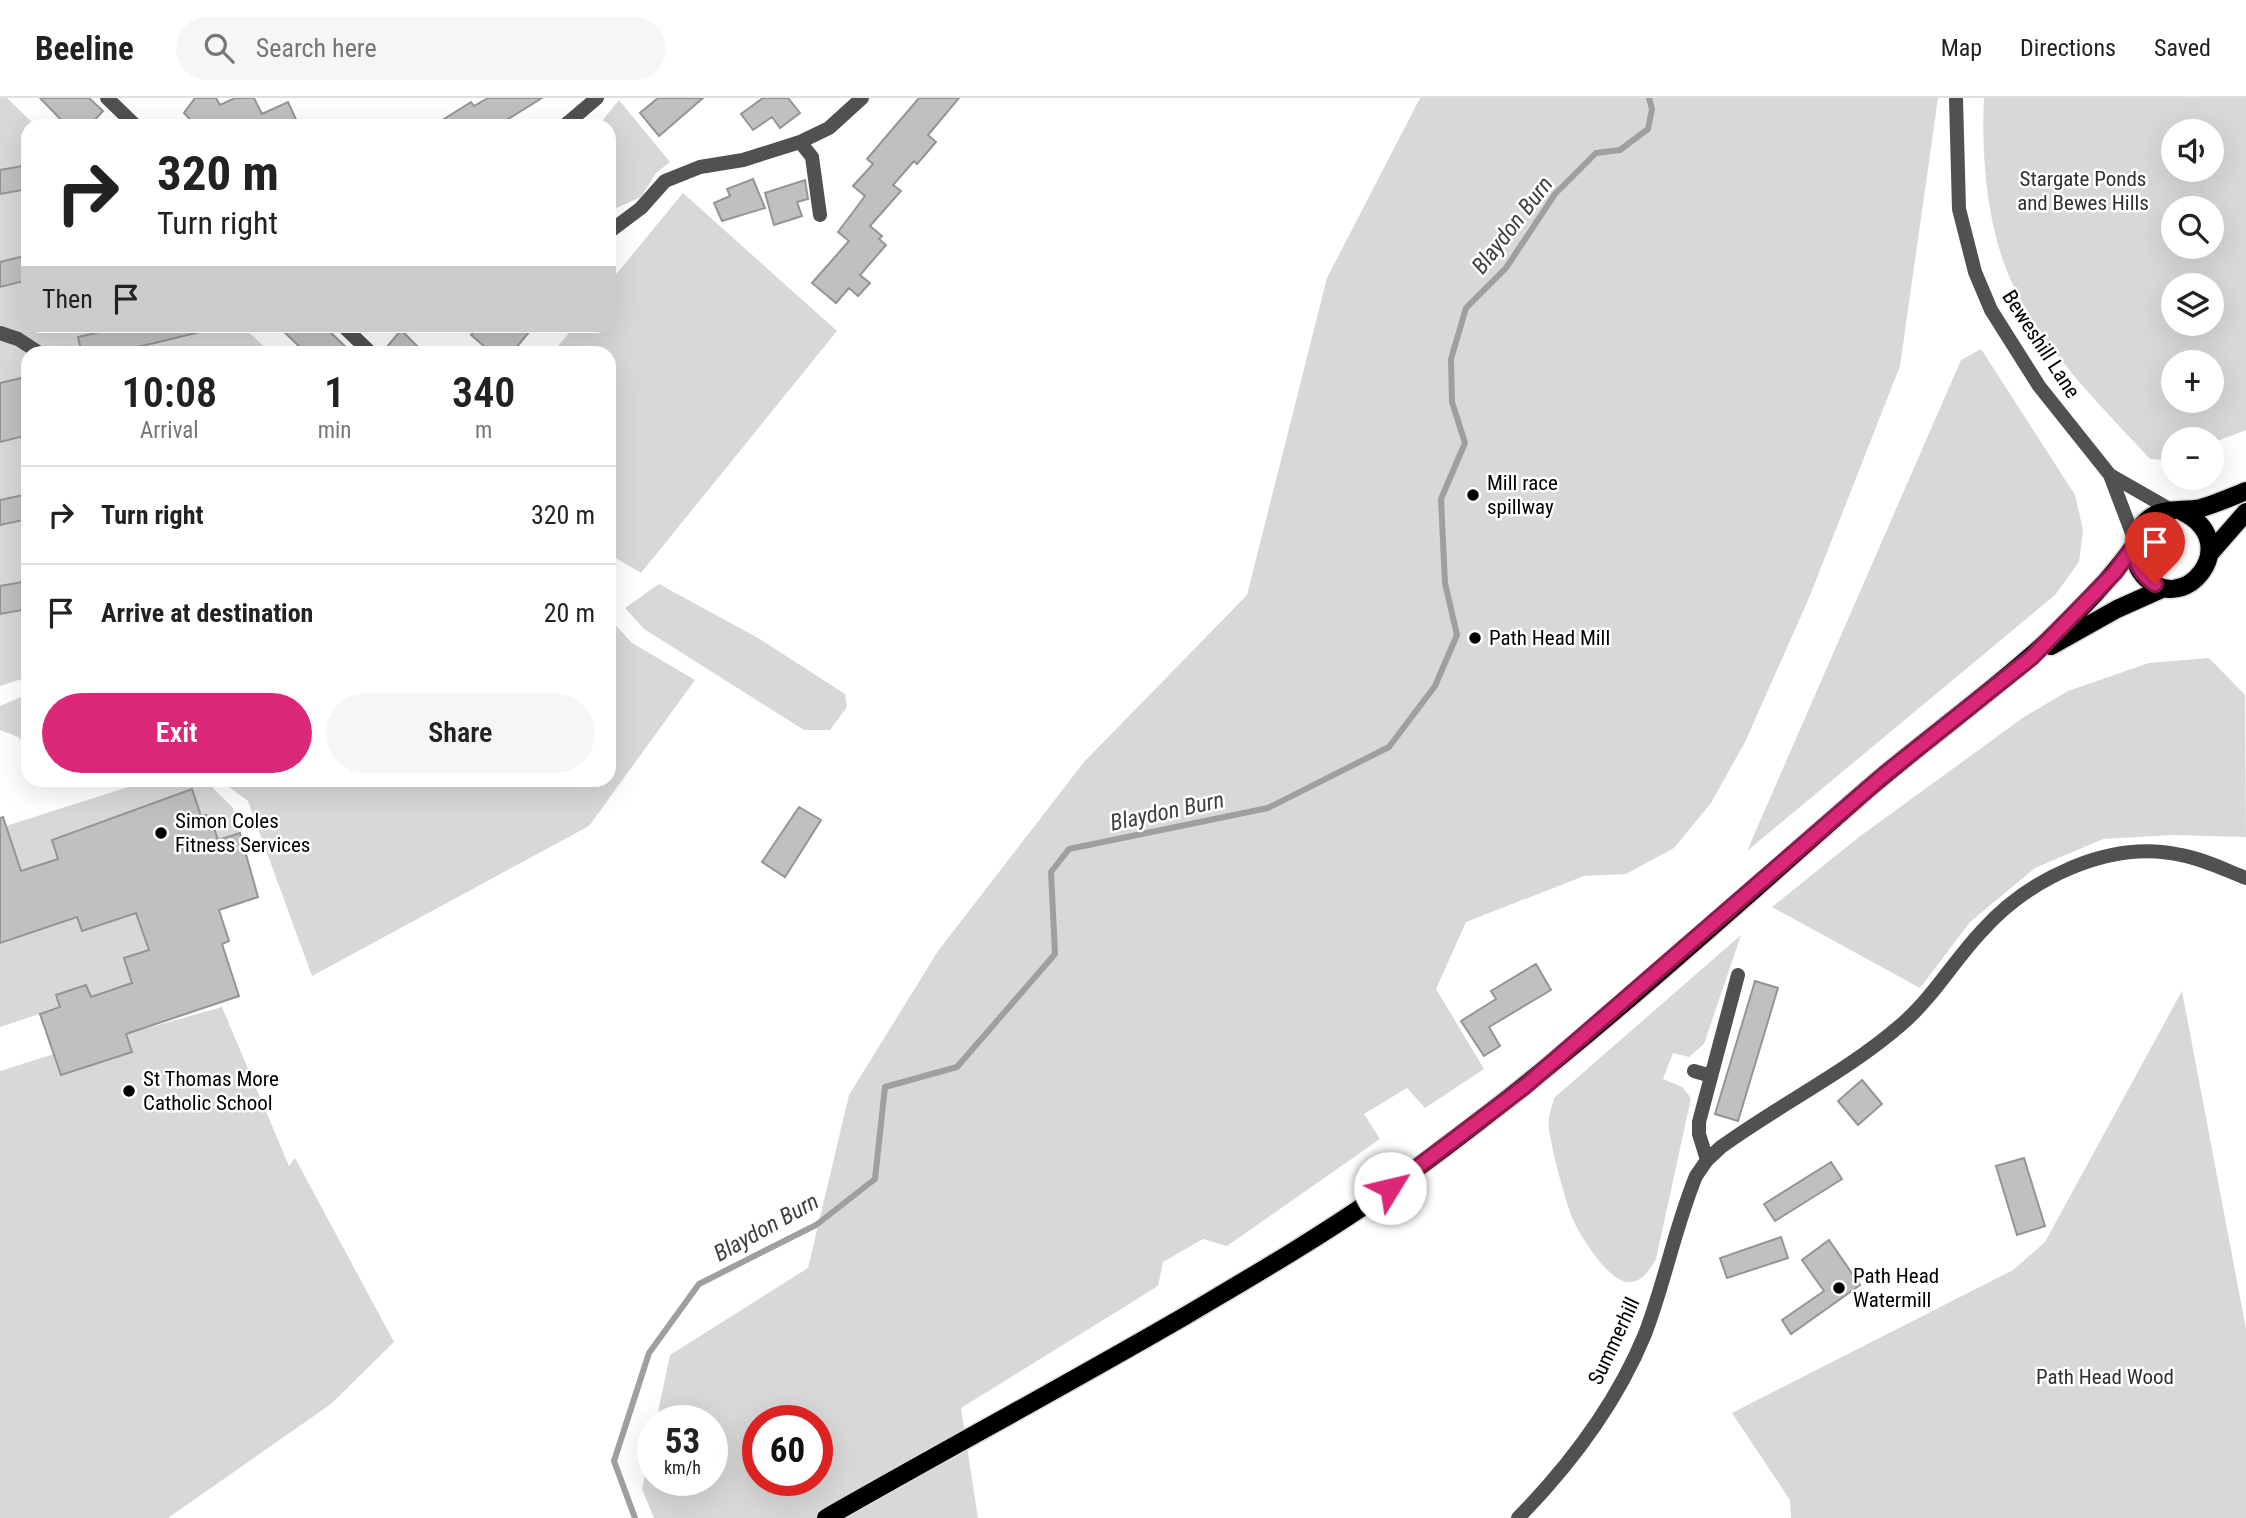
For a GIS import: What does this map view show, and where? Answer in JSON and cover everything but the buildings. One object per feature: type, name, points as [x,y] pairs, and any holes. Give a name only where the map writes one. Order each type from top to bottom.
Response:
[{"type":"main road","points":[[827,1517],[1269,1266],[1370,1202],[1452,1144],[1626,1001],[1885,774],[2032,657],[2115,572],[2148,519],[2160,513],[2204,507],[2246,491]]},
{"type":"main road","points":[[2032,657],[2117,608],[2164,588],[2192,583],[2207,567],[2211,552],[2210,539],[2195,518],[2178,511]]},
{"type":"main road","points":[[2211,552],[2246,512]]},
{"type":"main road","points":[[2134,543],[2141,572],[2164,588]]},
{"type":"street","points":[[107,98],[129,119]]},
{"type":"street","points":[[616,227],[640,208],[665,181],[700,167],[743,160],[800,142],[829,128],[862,98]]},
{"type":"street","name":"Beweshill Lane","points":[[1956,98],[1959,209],[1975,272],[1991,310],[2039,386],[2110,475],[2134,543]]},
{"type":"street","points":[[571,119],[589,101]]},
{"type":"street","points":[[800,142],[812,157],[820,215]]},
{"type":"street","points":[[0,333],[29,346]]},
{"type":"street","points":[[350,333],[364,346]]},
{"type":"street","name":"Beweshill Lane","points":[[2110,475],[2178,511]]},
{"type":"street","points":[[1738,975],[1699,1122],[1699,1134],[1707,1160],[1741,1132],[1895,1030],[1927,1000],[1981,931],[2001,911],[2047,880],[2098,859],[2150,852],[2180,854],[2246,878]]},
{"type":"street","points":[[1694,1072],[1711,1076]]},
{"type":"street","name":"Summerhill","points":[[1518,1518],[1547,1488],[1578,1448],[1628,1368],[1656,1302],[1687,1197],[1707,1160]]},
{"type":"green space","points":[[0,98],[7,98],[29,119],[21,119],[21,333],[250,333],[263,346],[21,346],[21,679],[0,686]]},
{"type":"green space","points":[[1420,98],[1938,98],[1900,366],[1809,598],[1745,742],[1711,803],[1674,848],[1626,874],[1584,876],[1466,922],[1436,989],[1484,1069],[1425,1108],[1407,1088],[1364,1114],[1380,1139],[1227,1246],[1203,1239],[1163,1262],[1158,1286],[961,1408],[978,1518],[654,1518],[645,1496],[728,1496],[728,1405],[659,1405],[670,1355],[808,1268],[849,1095],[938,951],[1084,762],[1247,595],[1327,278]]},
{"type":"green space","name":"Stargate Ponds and Bewes Hills","points":[[1984,98],[2246,98],[2246,430],[2224,438],[2224,427],[2161,427],[2161,460],[2150,459],[2058,356],[2014,287],[1992,219],[1984,145]]},
{"type":"green space","points":[[619,100],[670,162],[656,173],[641,197],[616,208],[616,119],[604,119]]},
{"type":"green space","points":[[683,193],[837,331],[641,573],[616,558],[616,346],[558,346],[569,333],[616,333],[616,274]]},
{"type":"green space","points":[[1981,349],[2075,495],[2083,530],[2079,562],[2055,595],[1747,851],[1961,360]]},
{"type":"green space","points":[[659,584],[758,638],[845,694],[847,707],[830,730],[804,730],[644,629],[625,608]]},
{"type":"green space","points":[[616,626],[632,643],[695,680],[589,826],[312,976],[248,801],[229,787],[616,787]]},
{"type":"green space","points":[[2209,658],[2245,695],[2246,837],[2172,835],[2103,839],[2035,868],[1970,922],[1920,988],[1772,907],[1859,837],[2024,717],[2068,691],[2149,663]]},
{"type":"green space","points":[[21,697],[21,740],[0,730],[0,706]]},
{"type":"green space","points":[[128,787],[212,787],[233,808],[240,833],[218,840],[208,821],[106,822],[52,840],[58,859],[21,871],[6,826]]},
{"type":"green space","points":[[136,913],[149,950],[124,958],[134,990],[114,997],[111,990],[91,997],[86,985],[57,995],[60,1007],[0,1027],[0,943],[77,917],[82,931]]},
{"type":"green space","points":[[1741,935],[1704,1044],[1689,1057],[1673,1053],[1663,1079],[1682,1087],[1691,1098],[1656,1259],[1645,1275],[1637,1280],[1621,1280],[1605,1268],[1584,1240],[1571,1216],[1549,1129],[1554,1098]]},
{"type":"green space","name":"Path Head Wood","points":[[2182,991],[2246,1329],[2246,1518],[1791,1518],[1790,1500],[1732,1413],[2013,1270],[2045,1242]]},
{"type":"green space","name":"St Thomas More Catholic School","points":[[222,1007],[289,1166],[295,1158],[394,1342],[331,1404],[168,1518],[0,1518],[0,1071],[54,1054],[61,1075],[132,1052],[126,1034]]},
{"type":"waterway","name":"Blaydon Burn","points":[[635,1518],[614,1461],[649,1353],[699,1284],[816,1225],[875,1179],[885,1087],[957,1067],[1055,954],[1051,872],[1069,849],[1268,808],[1389,747],[1435,686],[1457,635],[1445,583],[1441,499],[1465,443],[1452,402],[1451,359],[1466,308],[1506,268],[1555,194],[1596,153],[1620,150],[1648,129],[1652,109],[1649,98]]},
{"type":"place","name":"Mill race spillway","points":[[1473,495]]},
{"type":"place","name":"Path Head Mill","points":[[1475,638]]},
{"type":"place","name":"Simon Coles Fitness Services","points":[[161,833]]},
{"type":"place","name":"St Thomas More Catholic School","points":[[129,1091]]},
{"type":"place","name":"Path Head Watermill","points":[[1839,1288]]},
{"type":"route","points":[[1390,1188],[1452,1144],[1525,1086],[1885,774],[2032,657],[2115,572],[2134,546],[2134,555],[2141,572],[2155,584]]}]
